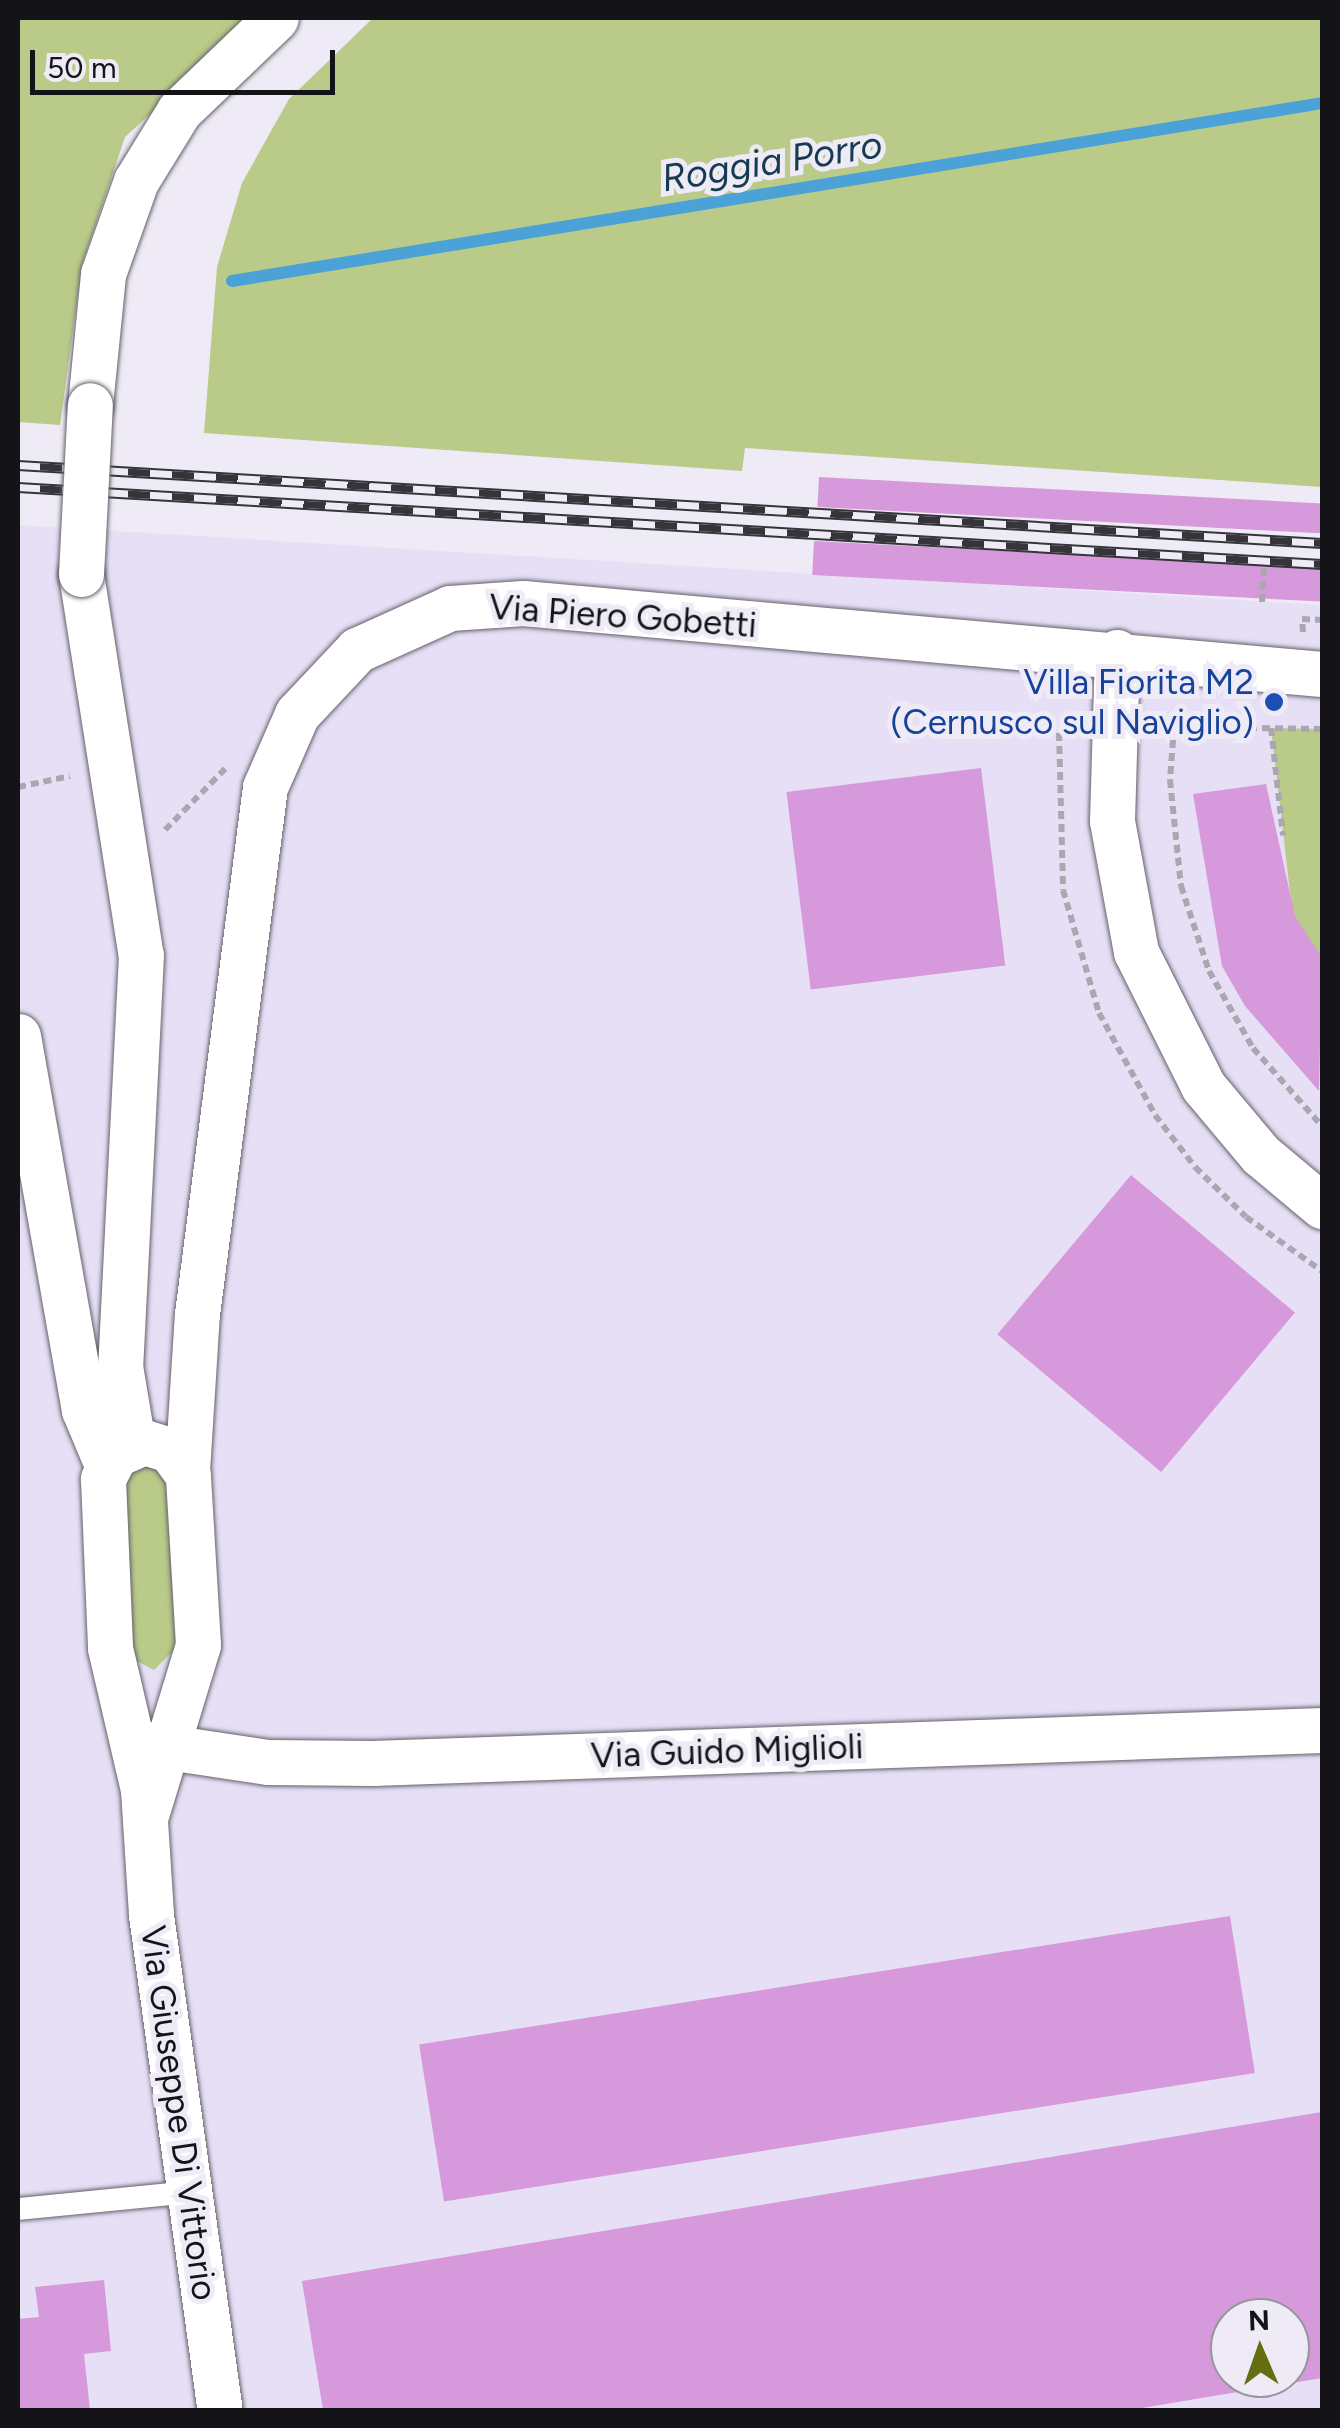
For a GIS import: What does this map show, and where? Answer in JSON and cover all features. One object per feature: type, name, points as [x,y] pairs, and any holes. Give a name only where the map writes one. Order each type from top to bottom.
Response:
[{"type":"street","points":[[145,1456],[120,1366],[142,1008],[132,863],[112,767],[81,574],[90,405],[102,274],[136,181],[179,110],[276,18]]},
{"type":"street","name":"Via Piero Gobetti","points":[[145,1456],[197,1314],[260,826],[279,745],[320,684],[356,650],[405,622],[472,604],[1117,652],[1322,674]]},
{"type":"street","points":[[1117,652],[1112,821],[1136,952],[1203,1086],[1261,1155],[1322,1206]]},
{"type":"street","points":[[18,1036],[84,1410],[145,1456]]},
{"type":"street","name":"Via Giuseppe Di Vittorio","points":[[150,1744],[114,1662],[102,1487],[145,1456],[194,1662],[150,1744],[146,1816],[151,1915],[220,2410]]},
{"type":"street","points":[[114,1662],[148,1688],[176,1683],[194,1662]]},
{"type":"street","name":"Via Guido Miglioli","points":[[150,1744],[226,1758],[372,1764],[1322,1730]]},
{"type":"lane","points":[[26,2208],[190,2192]]},
{"type":"path","points":[[1262,602],[1264,566]]},
{"type":"path","points":[[1322,729],[1174,727],[1172,832],[1188,915],[1222,998],[1271,1072],[1322,1126]]},
{"type":"path","points":[[1271,728],[1282,835]]},
{"type":"path","points":[[132,863],[248,745],[279,745]]},
{"type":"path","points":[[18,787],[112,767]]},
{"type":"shaded area","points":[[18,525],[1322,605],[1322,2410],[18,2410]]},
{"type":"green space","points":[[18,18],[255,18],[125,137],[82,265],[60,425],[18,422]]},
{"type":"green space","points":[[373,18],[1322,18],[1322,487],[745,448],[742,471],[204,433],[217,267],[242,183],[289,99]]},
{"type":"green space","points":[[1271,728],[1322,729],[1322,971],[1294,927]]},
{"type":"green space","points":[[147,1461],[165,1475],[177,1647],[154,1670],[129,1657],[120,1475]]},
{"type":"building","points":[[819,477],[1322,503],[1321,533],[817,507]]},
{"type":"building","points":[[814,541],[1322,568],[1321,602],[812,575]]},
{"type":"building","points":[[981,768],[1005,966],[811,989],[786,792]]},
{"type":"building","points":[[1266,784],[1295,916],[1322,958],[1319,1091],[1245,1006],[1222,966],[1193,794]]},
{"type":"building","points":[[1131,1175],[1295,1313],[1161,1472],[997,1334]]},
{"type":"building","points":[[1230,1916],[1255,2073],[444,2201],[419,2044]]},
{"type":"building","points":[[1322,2112],[1322,2378],[1310,2380],[1310,2298],[1210,2298],[1210,2397],[1130,2410],[323,2410],[302,2281]]},
{"type":"building","points":[[104,2280],[111,2351],[84,2354],[90,2410],[18,2410],[18,2319],[39,2317],[35,2287]]},
{"type":"waterway","name":"Roggia Porro","points":[[232,281],[1322,103]]},
{"type":"railway","points":[[18,465],[1322,543]]},
{"type":"railway","points":[[18,487],[1322,564]]},
{"type":"place","name":"Villa Fiorita M2 (Cernusco sul Naviglio)","points":[[1274,702]]}]
